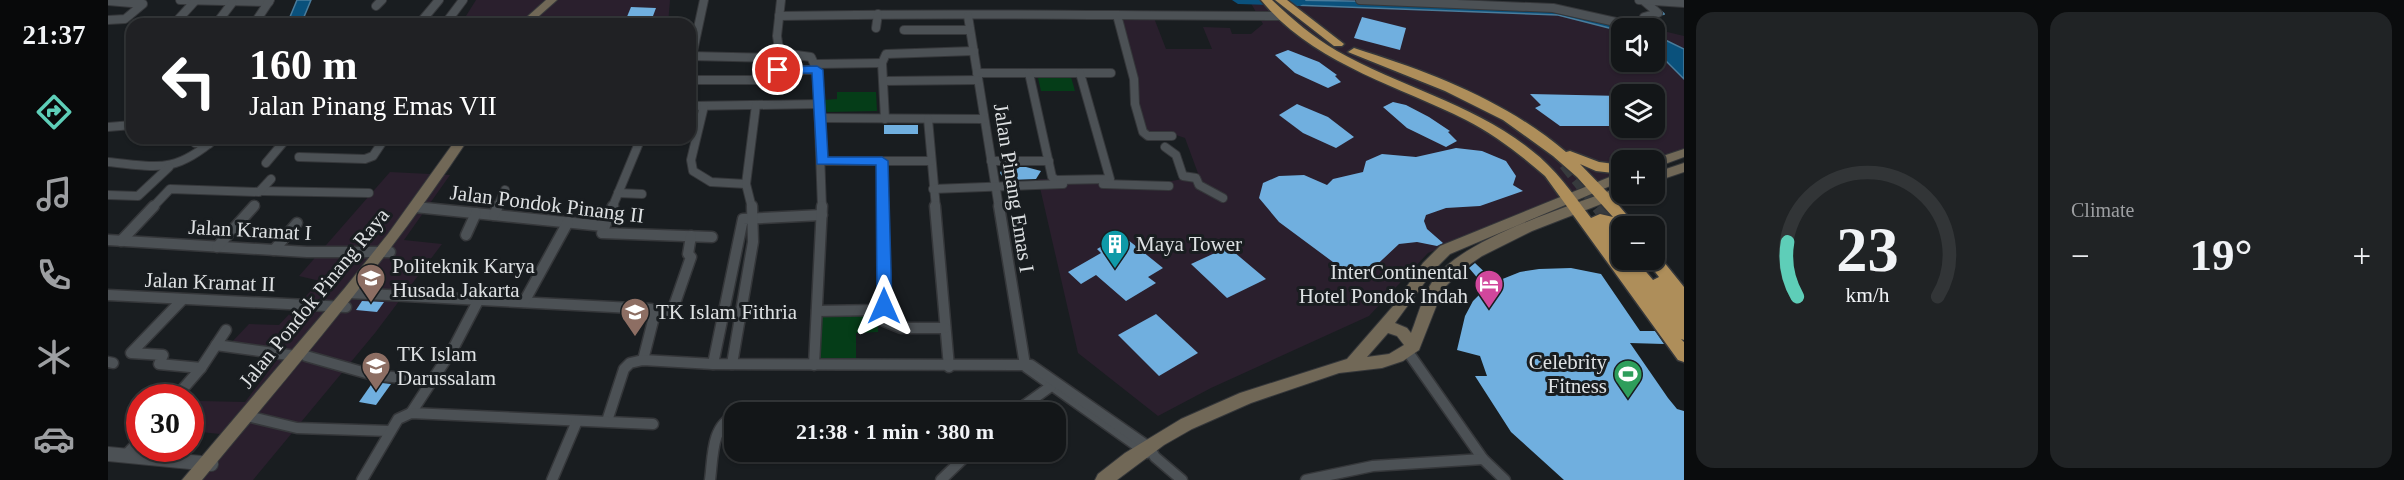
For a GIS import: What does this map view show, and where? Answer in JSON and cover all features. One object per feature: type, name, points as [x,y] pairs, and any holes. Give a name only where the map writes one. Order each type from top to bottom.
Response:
[{"type":"highway","points":[[1266,0],[1282,7],[1329,39],[1354,52],[1483,108],[1536,140],[1562,167]]},
{"type":"highway","points":[[1282,7],[1304,33],[1341,57],[1489,125],[1520,147],[1562,167],[1601,192],[1613,216]]},
{"type":"highway","points":[[1354,52],[1436,82],[1487,105],[1556,149],[1586,163],[1611,169]]},
{"type":"highway","points":[[1556,149],[1572,203],[1684,355]]},
{"type":"highway","points":[[1590,226],[1600,219],[1611,225]]},
{"type":"highway","points":[[1636,270],[1684,333]]},
{"type":"highway","points":[[1649,270],[1684,316]]},
{"type":"highway","points":[[1662,270],[1684,298]]},
{"type":"main road","points":[[532,18],[553,0]]},
{"type":"main road","points":[[536,18],[553,0]]},
{"type":"main road","name":"Jalan Pondok Pinang Raya","points":[[419,207],[459,144]]},
{"type":"main road","name":"Jalan Pondok Pinang Raya","points":[[198,480],[208,463],[348,300],[466,144]]},
{"type":"main road","points":[[1665,160],[1684,153]]},
{"type":"main road","points":[[1665,172],[1684,167]]},
{"type":"main road","points":[[1353,363],[1386,326],[1428,267],[1444,250],[1601,192],[1611,184]]},
{"type":"main road","points":[[1601,192],[1611,192]]},
{"type":"main road","points":[[1406,352],[1435,289],[1457,265],[1572,203]]},
{"type":"main road","points":[[1402,304],[1410,313],[1423,316]]},
{"type":"main road","points":[[1386,326],[1402,332],[1406,352]]},
{"type":"main road","points":[[1372,339],[1378,348],[1406,352]]},
{"type":"main road","points":[[1104,480],[1206,413],[1237,399],[1353,363],[1406,352]]},
{"type":"main road","name":"Jalan Pondok Pinang Raya","points":[[191,480],[251,417],[275,385]]},
{"type":"street","points":[[180,0],[232,3],[269,1]]},
{"type":"street","points":[[376,6],[382,0]]},
{"type":"street","points":[[424,18],[440,0]]},
{"type":"street","points":[[450,18],[463,0]]},
{"type":"street","points":[[696,34],[704,0]]},
{"type":"street","points":[[781,0],[776,45],[783,53]]},
{"type":"street","points":[[1360,0],[1467,2],[1563,9],[1639,27],[1644,17],[1658,13],[1644,1]]},
{"type":"street","points":[[108,1],[143,4],[127,18]]},
{"type":"street","points":[[179,18],[195,1]]},
{"type":"street","points":[[258,18],[269,1]]},
{"type":"street","points":[[1644,1],[1684,3]]},
{"type":"street","points":[[221,18],[232,3]]},
{"type":"street","points":[[779,16],[1117,15],[1282,7]]},
{"type":"street","points":[[876,28],[878,14]]},
{"type":"street","points":[[1117,15],[1134,79],[1135,104],[1143,132],[1148,136],[1172,136]]},
{"type":"street","name":"Jalan Pinang Emas I","points":[[968,16],[1025,365]]},
{"type":"street","points":[[108,20],[126,18]]},
{"type":"street","points":[[904,30],[970,30]]},
{"type":"street","points":[[885,119],[882,63],[886,54],[974,51]]},
{"type":"street","points":[[696,56],[774,58],[783,53],[811,57],[817,67],[822,161],[822,215],[814,365]]},
{"type":"street","points":[[696,80],[767,80],[778,70],[882,63]]},
{"type":"street","points":[[884,81],[1029,73],[1111,74]]},
{"type":"street","points":[[1029,73],[1052,177],[1056,180],[1110,179],[1080,73]]},
{"type":"street","points":[[696,106],[820,104]]},
{"type":"street","points":[[712,364],[752,202],[746,184],[756,105]]},
{"type":"street","points":[[696,139],[704,106]]},
{"type":"street","points":[[820,118],[984,119]]},
{"type":"street","points":[[928,119],[950,367]]},
{"type":"street","points":[[108,127],[126,126]]},
{"type":"street","points":[[108,162],[169,167],[195,158],[209,144]]},
{"type":"street","points":[[266,163],[282,144]]},
{"type":"street","points":[[300,157],[365,159],[373,156],[382,144]]},
{"type":"street","points":[[603,226],[638,144]]},
{"type":"street","points":[[695,144],[691,160],[693,171],[711,182],[746,184]]},
{"type":"street","points":[[1165,147],[1176,155],[1183,176],[1196,178],[1199,185],[1223,198]]},
{"type":"street","points":[[991,161],[1049,160]]},
{"type":"street","points":[[822,161],[931,161]]},
{"type":"street","points":[[818,311],[880,310],[884,306],[882,161]]},
{"type":"street","points":[[108,195],[138,196],[169,167]]},
{"type":"street","points":[[261,191],[271,179]]},
{"type":"street","points":[[933,189],[1055,184],[1169,186]]},
{"type":"street","points":[[121,241],[170,189],[369,193]]},
{"type":"street","points":[[494,215],[505,190]]},
{"type":"street","points":[[618,193],[642,194]]},
{"type":"street","points":[[217,247],[255,205]]},
{"type":"street","name":"Jalan Pondok Pinang II","points":[[419,207],[603,226],[602,233],[605,234],[712,237]]},
{"type":"street","points":[[466,235],[476,213]]},
{"type":"street","points":[[749,217],[822,215]]},
{"type":"street","points":[[732,364],[753,242],[749,217]]},
{"type":"street","points":[[524,302],[568,222]]},
{"type":"street","points":[[274,250],[297,223]]},
{"type":"street","points":[[643,360],[655,313],[668,313],[674,306],[691,257],[688,254],[691,236]]},
{"type":"street","name":"Jalan Kramat I","points":[[108,240],[274,250],[386,252]]},
{"type":"street","name":"Jalan Kramat II","points":[[108,295],[182,300],[524,302],[651,309],[655,313]]},
{"type":"street","points":[[182,300],[131,353],[163,355],[159,364],[201,368]]},
{"type":"street","points":[[411,413],[454,347],[478,301]]},
{"type":"street","points":[[884,321],[901,328],[945,328]]},
{"type":"street","points":[[188,384],[226,330]]},
{"type":"street","points":[[216,345],[301,356],[376,376],[432,381]]},
{"type":"street","points":[[1406,352],[1483,459],[1505,480]]},
{"type":"street","points":[[607,421],[624,369],[630,363],[643,360],[712,364],[950,367],[1025,365],[1149,451],[1182,480]]},
{"type":"street","points":[[1029,402],[1054,384]]},
{"type":"street","points":[[362,480],[398,418],[411,413],[653,424]]},
{"type":"street","points":[[251,417],[297,428],[328,431],[350,428],[390,431]]},
{"type":"street","points":[[552,480],[577,421]]},
{"type":"street","points":[[710,480],[719,426],[724,422]]},
{"type":"street","points":[[108,454],[126,455]]},
{"type":"street","points":[[1312,479],[1373,466],[1483,459]]},
{"type":"street","points":[[198,462],[208,463]]},
{"type":"street","points":[[940,480],[959,462]]},
{"type":"shaded area","points":[[476,0],[670,0],[668,18],[465,18]]},
{"type":"shaded area","points":[[1249,0],[1433,0],[1579,10],[1611,18],[1611,72],[1665,72],[1665,31],[1684,36],[1684,154],[1665,158],[1665,150],[1611,150],[1611,180],[1428,253],[1369,316],[1211,388],[1158,416],[1078,353],[1038,179],[1166,182],[1199,176],[1185,138],[1173,134],[1144,133],[1117,16],[1154,18],[1166,49],[1212,49],[1203,27],[1230,28],[1232,34],[1251,34],[1263,24]]},
{"type":"shaded area","points":[[390,172],[450,175],[404,240],[442,244],[375,333],[253,480],[183,480],[197,462],[204,462],[204,454],[220,434],[204,432],[204,401],[245,402],[283,352],[230,344],[249,324],[279,325],[320,281],[299,276]]},
{"type":"green space","points":[[1071,77],[1075,91],[1041,91],[1038,78]]},
{"type":"green space","points":[[837,92],[876,92],[877,111],[827,112],[823,100],[837,99]]},
{"type":"green space","points":[[878,312],[878,332],[856,333],[856,361],[817,360],[820,313]]},
{"type":"water","points":[[297,0],[311,0],[304,18],[290,18]]},
{"type":"water","points":[[1286,0],[1412,2],[1558,11],[1611,23],[1611,28],[1558,15],[1292,5]]},
{"type":"water","points":[[1665,40],[1684,49],[1684,79],[1665,60]]},
{"type":"building","points":[[631,7],[656,8],[652,18],[626,18]]},
{"type":"building","points":[[1362,17],[1406,28],[1400,50],[1354,38]]},
{"type":"building","points":[[1288,50],[1319,62],[1337,75],[1335,76],[1341,82],[1328,88],[1295,73],[1275,55]]},
{"type":"building","points":[[1530,94],[1611,96],[1611,126],[1560,126],[1535,108],[1541,105]]},
{"type":"building","points":[[1393,102],[1406,105],[1429,117],[1450,131],[1448,132],[1457,141],[1446,147],[1407,128],[1383,107]]},
{"type":"building","points":[[1297,104],[1328,117],[1354,137],[1336,148],[1303,133],[1279,115]]},
{"type":"building","points":[[884,125],[918,125],[918,134],[884,134]]},
{"type":"building","points":[[1456,148],[1482,151],[1506,161],[1516,176],[1513,185],[1523,191],[1480,206],[1446,208],[1426,215],[1424,221],[1427,229],[1443,243],[1437,246],[1417,242],[1399,244],[1367,274],[1352,273],[1337,265],[1279,222],[1259,198],[1263,183],[1279,176],[1304,175],[1327,185],[1333,179],[1363,172],[1366,161],[1382,154],[1416,157]]},
{"type":"building","points":[[1003,167],[1026,167],[1041,171],[1036,179],[1005,180],[1000,173]]},
{"type":"building","name":"Maya Tower","points":[[1122,235],[1163,268],[1148,277],[1156,283],[1126,301],[1096,275],[1081,284],[1068,272],[1101,253],[1097,249]]},
{"type":"building","points":[[1228,247],[1266,279],[1227,298],[1191,264]]},
{"type":"building","points":[[1475,263],[1495,282],[1520,272],[1539,269],[1571,268],[1601,274],[1640,331],[1655,331],[1664,344],[1630,343],[1668,398],[1677,409],[1684,411],[1684,480],[1564,480],[1511,432],[1475,376],[1487,376],[1480,356],[1457,350],[1465,316],[1473,301],[1486,288],[1469,268]]},
{"type":"building","name":"Politeknik Karya Husada Jakarta","points":[[362,301],[384,302],[377,312],[356,310]]},
{"type":"building","points":[[1156,314],[1198,353],[1159,376],[1118,335]]},
{"type":"building","name":"TK Islam Darussalam","points":[[373,382],[391,384],[376,405],[359,402]]},
{"type":"waterway","points":[[1238,0],[1300,2]]},
{"type":"waterway","points":[[1652,3],[1664,14],[1657,15]]},
{"type":"tunnel","points":[[1565,164],[1600,208]]},
{"type":"tunnel","points":[[1599,206],[1611,221]]},
{"type":"place","name":"Maya Tower","points":[[1115,270]]},
{"type":"place","name":"Politeknik Karya Husada Jakarta","points":[[371,304]]},
{"type":"place","name":"InterContinental Hotel Pondok Indah","points":[[1489,310]]},
{"type":"place","name":"TK Islam Fithria","points":[[635,338]]},
{"type":"place","name":"TK Islam Darussalam","points":[[376,392]]},
{"type":"place","name":"Celebrity Fitness","points":[[1628,400]]},
{"type":"route","points":[[778,70],[817,70],[822,161],[882,161],[884,306]]}]
